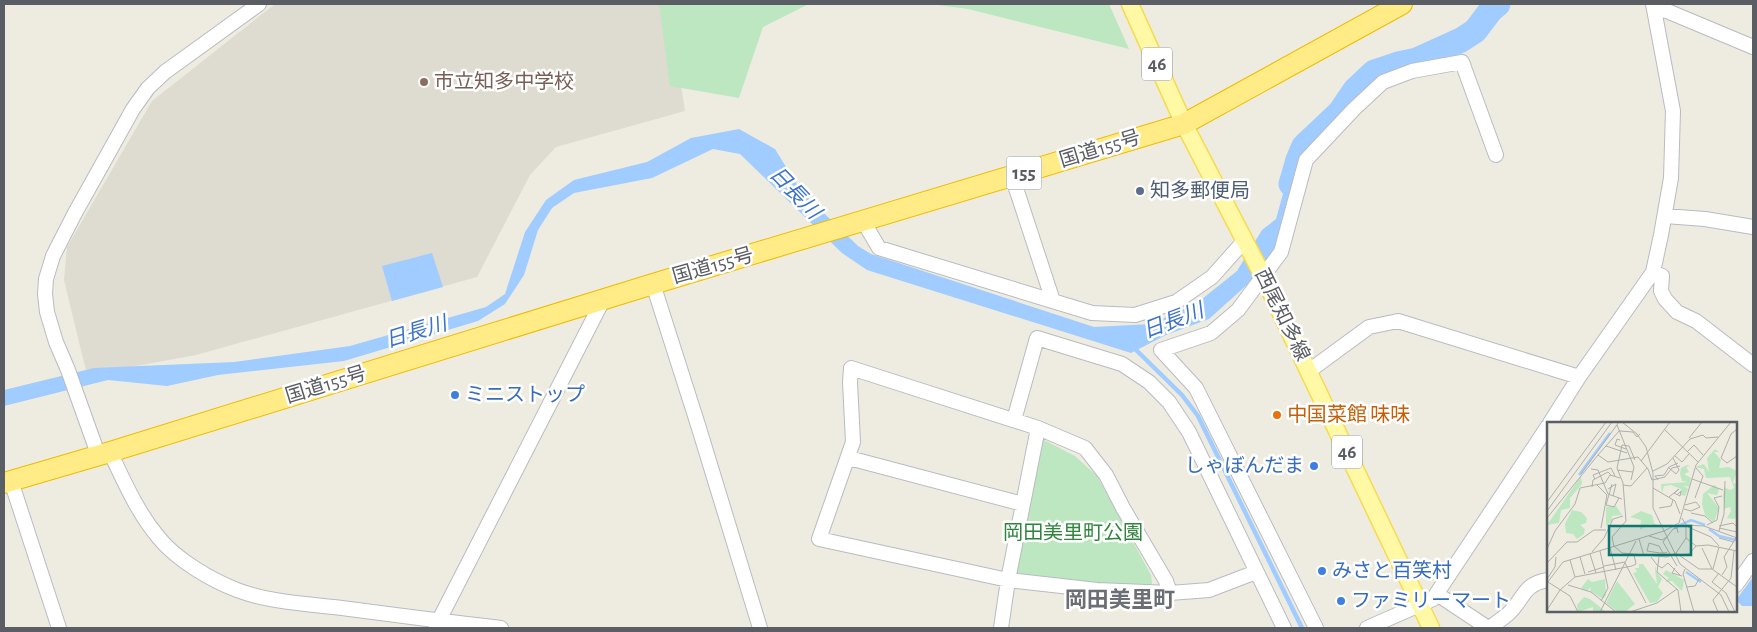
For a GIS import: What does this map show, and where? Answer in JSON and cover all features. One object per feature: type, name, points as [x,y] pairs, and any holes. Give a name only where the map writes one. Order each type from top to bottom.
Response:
[{"type":"highway","name":"国道155号","points":[[7,482],[1184,124],[1402,4]]},
{"type":"main road","name":"西尾知多線","points":[[1130,4],[1184,124],[1263,276],[1430,628]]},
{"type":"street","points":[[259,4],[165,72],[148,88],[133,109],[66,230],[49,267],[44,294],[56,342],[94,439],[143,516],[160,539],[184,560],[213,579],[239,591],[281,601],[437,624],[501,628]]},
{"type":"street","points":[[1653,6],[1753,47]]},
{"type":"street","points":[[1550,422],[1653,272],[1671,178],[1673,111],[1653,6]]},
{"type":"street","points":[[1316,628],[1196,388],[1161,350],[1211,333],[1238,310],[1281,252],[1306,160],[1354,109],[1383,82],[1412,71],[1462,62],[1496,155]]},
{"type":"street","points":[[1012,176],[1053,301]]},
{"type":"street","points":[[1664,216],[1705,219],[1753,227]]},
{"type":"street","points":[[863,221],[880,248],[1092,313],[1135,315],[1176,302],[1212,277],[1245,240]]},
{"type":"street","points":[[1653,272],[1662,276],[1661,291],[1677,312],[1696,321],[1753,365]]},
{"type":"street","points":[[653,284],[760,628]]},
{"type":"street","points":[[437,624],[603,300]]},
{"type":"street","points":[[1309,371],[1370,328],[1398,321],[1579,378]]},
{"type":"street","points":[[1014,420],[1036,338],[1122,364],[1149,382],[1168,402],[1189,432],[1284,628]]},
{"type":"street","points":[[1170,593],[1166,581],[1106,475],[1085,448],[1038,428],[851,368],[850,382],[854,442],[819,539],[1008,580],[1098,590],[1170,593],[1209,590],[1256,572]]},
{"type":"street","points":[[1367,628],[1433,599],[1547,427]]},
{"type":"street","points":[[1002,628],[1008,580],[1038,428]]},
{"type":"street","points":[[849,458],[1023,504]]},
{"type":"street","points":[[7,482],[59,628]]},
{"type":"street","points":[[1737,583],[1753,561]]},
{"type":"street","points":[[1437,594],[1488,628],[1509,613],[1528,587],[1540,581],[1547,580]]},
{"type":"shaded area","points":[[275,4],[668,4],[685,111],[556,147],[530,175],[477,277],[196,355],[87,375],[64,280],[67,247],[152,101]]},
{"type":"green space","points":[[659,4],[809,4],[763,27],[739,98],[670,86]]},
{"type":"green space","points":[[930,4],[1109,4],[1129,49],[968,9]]},
{"type":"green space","name":"岡田美里町公園","points":[[1040,438],[1075,456],[1097,476],[1151,575],[1152,584],[1142,589],[1014,574]]},
{"type":"water","points":[[739,129],[775,149],[801,191],[858,246],[871,254],[1094,327],[1151,324],[1197,303],[1237,271],[1262,230],[1276,219],[1295,150],[1303,153],[1275,250],[1249,283],[1209,319],[1166,335],[1131,353],[867,270],[842,253],[740,154],[713,149],[652,178],[574,193],[552,208],[538,230],[524,275],[505,304],[478,321],[344,361],[218,375],[167,386],[108,380],[4,406],[4,390],[94,368],[234,362],[350,346],[486,307],[505,294],[525,232],[546,200],[574,180],[647,162],[691,138]]},
{"type":"water","points":[[432,253],[443,287],[392,301],[382,266]]},
{"type":"water","points":[[1753,577],[1753,606],[1742,606],[1737,599]]},
{"type":"waterway","name":"日長川","points":[[1291,184],[1304,146],[1340,112],[1355,90],[1374,72],[1417,60],[1461,40],[1475,31],[1498,4]]},
{"type":"waterway","points":[[1133,347],[1182,395],[1198,416],[1302,628]]},
{"type":"place","name":"市立知多中学校","points":[[424,82]]},
{"type":"place","name":"知多郵便局","points":[[1140,191]]},
{"type":"place","name":"ミニストップ","points":[[455,395]]},
{"type":"place","name":"中国菜館 味味","points":[[1277,415]]},
{"type":"place","name":"しゃぼんだま","points":[[1314,466]]},
{"type":"place","name":"みさと百笑村","points":[[1322,571]]},
{"type":"place","name":"ファミリーマート","points":[[1341,601]]},
{"type":"district","name":"岡田美里町","points":[[1120,600]]}]
